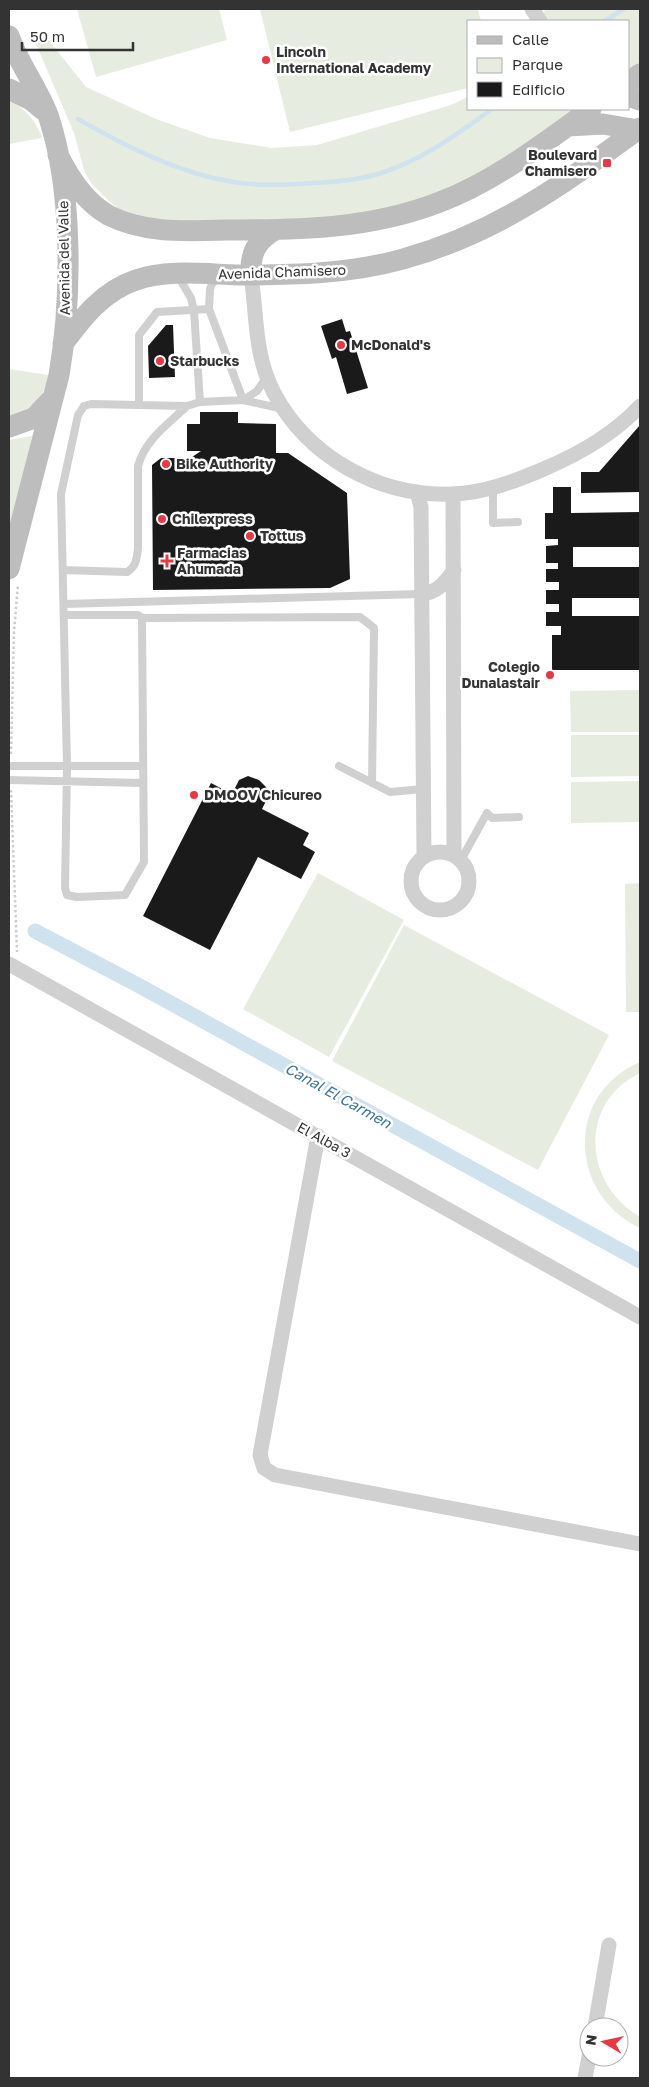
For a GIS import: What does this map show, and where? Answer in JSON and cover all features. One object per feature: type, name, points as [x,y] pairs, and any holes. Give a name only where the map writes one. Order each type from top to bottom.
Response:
[{"type":"street","points":[[532,9],[539,20]]},
{"type":"street","name":"Avenida del Valle","points":[[9,36],[24,71],[48,116],[58,154],[63,191],[66,247],[64,344],[59,375],[51,400],[13,576]]},
{"type":"street","points":[[629,82],[640,74]]},
{"type":"street","points":[[9,90],[31,100],[48,116]]},
{"type":"street","points":[[58,154],[71,180],[88,200],[108,214],[131,224],[172,231],[275,230],[347,226],[378,221],[420,210],[459,194],[490,178],[590,110]]},
{"type":"street","points":[[567,126],[603,124],[639,130]]},
{"type":"street","name":"Avenida Chamisero","points":[[64,344],[86,314],[114,290],[143,278],[177,274],[251,275],[319,273],[359,268],[402,259],[452,244],[527,208],[639,130]]},
{"type":"street","points":[[275,230],[261,239],[253,250],[251,275],[257,344],[266,378],[284,409],[319,448],[345,467],[370,480],[417,492],[453,494],[493,488],[529,476],[575,455],[606,436],[640,406]]},
{"type":"street","name":"Avenida del Valle","points":[[9,427],[34,418],[51,400]]},
{"type":"street","points":[[417,492],[421,507],[424,857]]},
{"type":"street","points":[[453,494],[457,858]]},
{"type":"street","points":[[421,594],[429,594],[438,590],[454,570]]},
{"type":"street","points":[[444,852],[457,858],[466,869],[469,879],[468,889],[464,898],[457,905],[441,910],[429,908],[420,903],[412,890],[412,874],[417,864],[424,857],[434,853],[444,852]]},
{"type":"street","name":"El Alba 3","points":[[13,966],[640,1317]]},
{"type":"street","points":[[318,1136],[260,1455],[264,1468],[275,1475],[640,1544]]},
{"type":"street","points":[[597,2017],[609,1944]]},
{"type":"lane","points":[[177,274],[191,298],[194,311],[200,402]]},
{"type":"lane","points":[[216,274],[210,289],[209,309],[243,400]]},
{"type":"lane","points":[[139,405],[139,335],[157,312],[209,309]]},
{"type":"lane","points":[[243,400],[257,391],[266,378]]},
{"type":"lane","points":[[142,618],[144,862],[125,895],[76,897],[67,895],[65,888],[67,766],[65,615],[61,494],[78,415],[84,406],[91,404],[187,406],[200,402],[243,400],[284,409]]},
{"type":"lane","points":[[63,570],[127,572],[132,569],[137,561],[138,548],[138,466],[140,458],[149,442],[187,406]]},
{"type":"lane","points":[[493,488],[493,523],[518,522]]},
{"type":"lane","points":[[64,604],[421,594]]},
{"type":"lane","points":[[65,615],[138,615],[142,618],[360,617],[374,628],[372,783]]},
{"type":"lane","points":[[10,766],[143,766]]},
{"type":"lane","points":[[339,766],[390,792],[423,789]]},
{"type":"lane","points":[[10,780],[143,783]]},
{"type":"lane","points":[[457,858],[487,813],[492,818],[519,817]]},
{"type":"path","points":[[10,766],[14,631],[13,576]]},
{"type":"path","points":[[10,780],[13,966]]},
{"type":"green space","points":[[77,9],[219,9],[227,40],[96,77]]},
{"type":"green space","points":[[260,9],[478,9],[481,20],[467,20],[467,88],[290,132]]},
{"type":"green space","points":[[545,9],[640,9],[640,64],[629,72],[629,20],[542,20]]},
{"type":"green space","points":[[30,30],[43,33],[86,87],[156,119],[210,138],[272,148],[317,145],[451,105],[467,97],[467,110],[576,110],[502,161],[432,197],[353,218],[172,224],[122,211],[92,184],[85,173],[74,133]]},
{"type":"green space","points":[[9,100],[29,116],[37,126],[42,138],[9,144]]},
{"type":"green space","points":[[9,369],[48,375],[43,392],[36,403],[24,412],[9,418]]},
{"type":"green space","points":[[32,436],[9,544],[9,440]]},
{"type":"green space","points":[[640,690],[640,732],[571,732],[570,691]]},
{"type":"green space","points":[[571,735],[640,735],[640,776],[571,777]]},
{"type":"green space","points":[[640,781],[640,822],[571,823],[571,782]]},
{"type":"green space","points":[[318,873],[404,920],[329,1057],[243,1009]]},
{"type":"green space","points":[[640,883],[640,1012],[626,1012],[625,884]]},
{"type":"green space","points":[[404,925],[609,1035],[538,1170],[332,1061]]},
{"type":"green space","points":[[640,1062],[640,1073],[620,1086],[606,1104],[598,1123],[595,1144],[599,1165],[607,1185],[621,1203],[640,1217],[640,1228],[616,1212],[599,1192],[589,1169],[585,1145],[588,1120],[598,1097],[615,1077]]},
{"type":"building","name":"McDonald's","points":[[342,319],[346,332],[350,331],[368,388],[347,394],[336,357],[332,359],[321,326]]},
{"type":"building","points":[[166,325],[173,325],[175,377],[149,378],[148,346]]},
{"type":"building","name":"Tottus","points":[[200,412],[238,412],[238,423],[276,424],[276,453],[288,453],[347,493],[350,579],[330,588],[153,590],[152,465],[161,458],[175,458],[180,465],[201,451],[187,451],[187,424],[200,424]]},
{"type":"building","points":[[640,425],[640,492],[581,493],[581,472],[599,472]]},
{"type":"building","points":[[553,487],[571,487],[571,513],[640,512],[640,547],[573,547],[573,567],[640,567],[640,598],[572,598],[572,616],[640,616],[640,670],[552,670],[552,635],[561,635],[561,626],[546,626],[546,612],[559,612],[559,604],[546,604],[546,590],[559,590],[559,582],[546,582],[546,569],[558,569],[558,563],[546,563],[546,546],[558,545],[558,539],[545,539],[545,513],[553,513]]},
{"type":"building","points":[[248,776],[259,780],[267,788],[268,797],[262,809],[309,833],[303,845],[315,852],[301,879],[258,857],[210,950],[143,916],[211,783],[232,794],[239,780]]},
{"type":"waterway","points":[[606,20],[624,9]]},
{"type":"waterway","points":[[78,119],[136,150],[198,174],[241,183],[286,185],[356,179],[396,168],[439,146],[491,110]]},
{"type":"waterway","name":"Canal El Carmen","points":[[35,931],[136,984],[640,1261]]},
{"type":"place","name":"Lincoln International Academy","points":[[266,60]]},
{"type":"place","name":"Boulevard Chamisero","points":[[607,163]]},
{"type":"place","name":"McDonald's","points":[[341,345]]},
{"type":"place","name":"Starbucks","points":[[160,361]]},
{"type":"place","name":"Bike Authority","points":[[166,464]]},
{"type":"place","name":"Chilexpress","points":[[162,519]]},
{"type":"place","name":"Tottus","points":[[250,536]]},
{"type":"place","name":"Farmacias Ahumada","points":[[167,561]]},
{"type":"place","name":"Colegio Dunalastair","points":[[550,675]]},
{"type":"place","name":"DMOOV Chicureo","points":[[194,795]]}]
